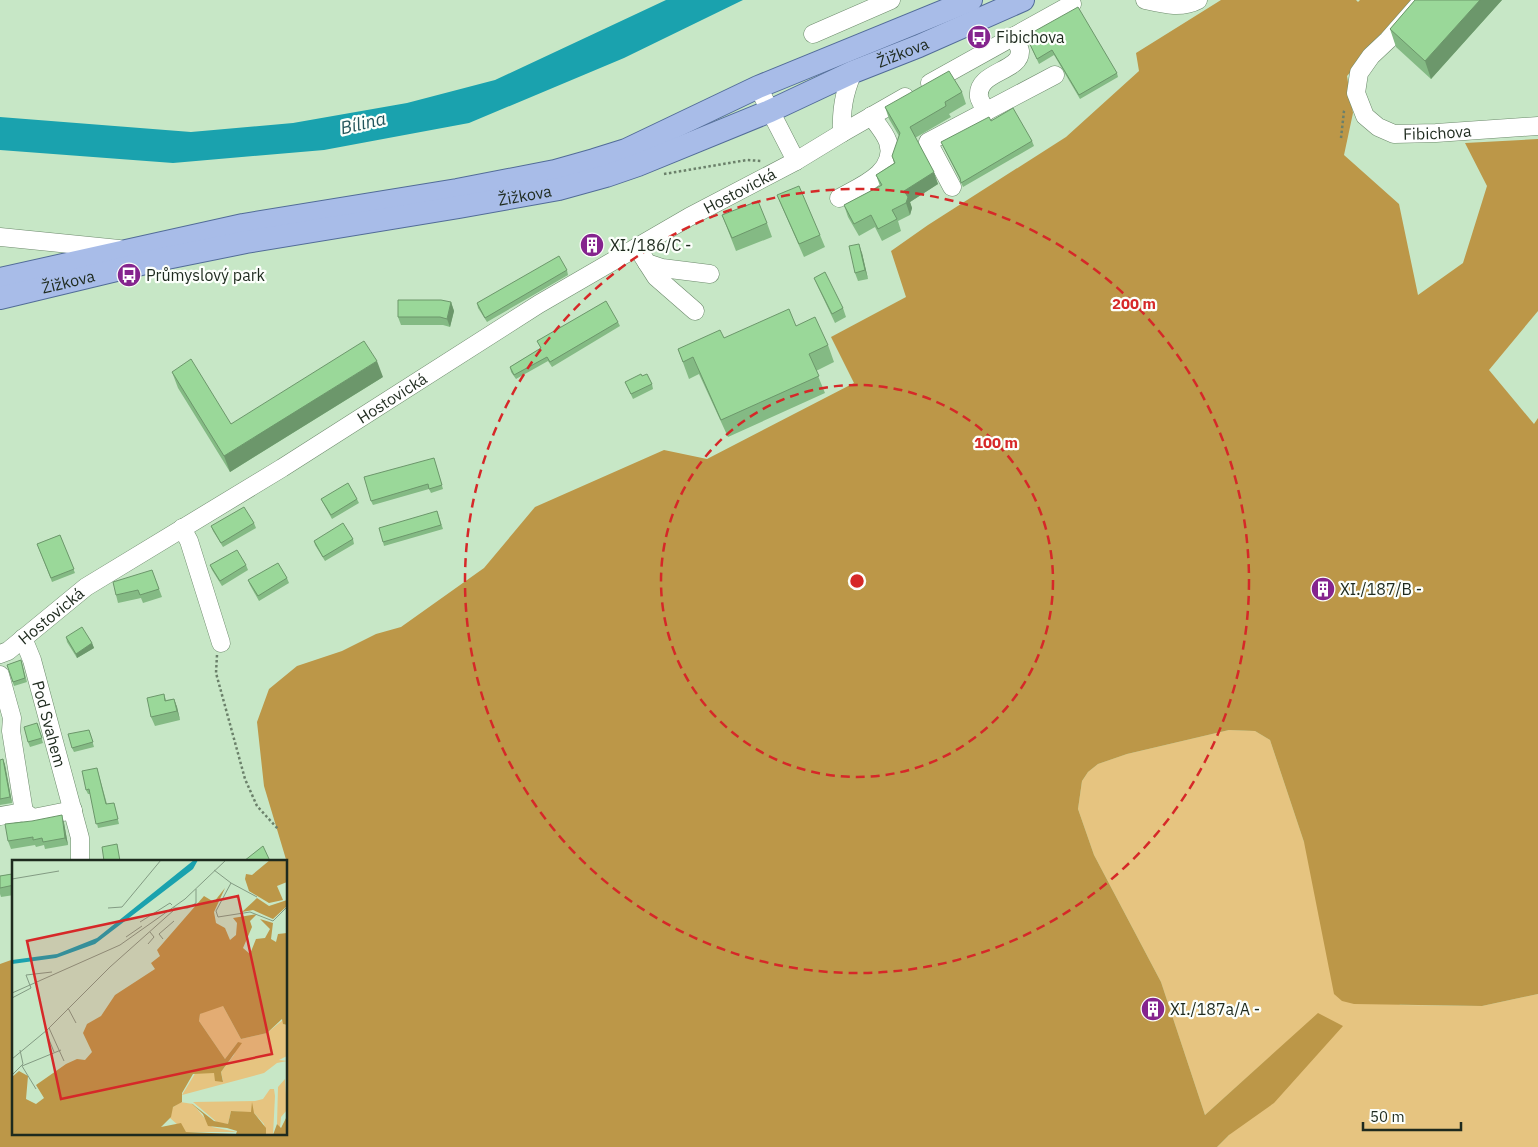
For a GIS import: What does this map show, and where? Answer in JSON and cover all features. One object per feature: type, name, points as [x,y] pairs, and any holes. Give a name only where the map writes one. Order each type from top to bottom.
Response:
[{"type":"main road","name":"Žižkova","points":[[0,279],[243,224],[457,190],[555,171],[626,150],[758,87],[971,0]]},
{"type":"main road","name":"Žižkova","points":[[0,298],[246,242],[459,208],[559,189],[606,176],[638,165],[770,110],[853,72],[919,46],[1023,0]]},
{"type":"street","points":[[813,34],[891,0]]},
{"type":"street","points":[[1145,0],[1168,5],[1191,4],[1198,0]]},
{"type":"street","points":[[1356,93],[1359,73],[1371,56],[1388,40],[1423,0]]},
{"type":"street","name":"Hostovická","points":[[0,654],[8,651],[86,587],[282,468],[539,304],[689,217],[796,161],[871,116],[1072,4]]},
{"type":"street","points":[[986,112],[979,97],[981,86],[988,79],[1013,64],[1019,57],[1020,50],[1014,36]]},
{"type":"street","points":[[842,133],[842,106],[846,88],[853,72]]},
{"type":"street","points":[[952,187],[928,142],[1055,75]]},
{"type":"street","name":"Hostovická","points":[[758,87],[796,161]]},
{"type":"street","name":"Fibichova","points":[[1356,93],[1365,116],[1378,127],[1394,134],[1538,126]]},
{"type":"street","points":[[839,198],[874,179],[889,160],[890,152],[887,140],[871,116]]},
{"type":"street","points":[[0,237],[127,249]]},
{"type":"street","points":[[636,247],[656,278],[695,311]]},
{"type":"street","points":[[647,263],[662,268],[710,274]]},
{"type":"street","points":[[182,528],[189,541],[221,643]]},
{"type":"street","name":"Pod Svahem","points":[[23,638],[32,660],[73,810],[80,838],[80,860]]},
{"type":"street","points":[[0,675],[12,718],[10,731],[24,812]]},
{"type":"street","points":[[0,816],[24,812],[33,818],[73,810]]},
{"type":"path","points":[[1341,138],[1344,111],[1356,93]]},
{"type":"path","points":[[657,176],[747,160],[762,161],[768,167]]},
{"type":"path","points":[[221,643],[216,673],[245,779],[257,806],[278,829]]},
{"type":"shaded area","points":[[1221,0],[1356,0],[1358,2],[1360,0],[1414,0],[1347,76],[1353,113],[1344,155],[1399,204],[1418,295],[1463,263],[1487,186],[1465,143],[1538,139],[1538,311],[1489,370],[1534,424],[1538,418],[1538,994],[1482,1006],[1354,1004],[1342,1001],[1334,994],[1304,842],[1270,740],[1255,731],[1229,730],[1127,754],[1098,764],[1088,772],[1082,781],[1078,809],[1094,855],[1161,982],[1205,1115],[1318,1013],[1343,1026],[1274,1103],[1229,1135],[1217,1147],[0,1147],[0,964],[12,960],[12,1134],[288,1134],[288,860],[286,860],[264,786],[257,722],[269,689],[297,666],[342,651],[376,634],[401,627],[484,568],[535,507],[664,450],[707,459],[854,383],[831,337],[906,297],[891,251],[928,225],[1066,137],[1139,71],[1136,53]]},
{"type":"shaded area","points":[[1229,730],[1255,731],[1270,740],[1304,842],[1400,1005],[1482,1006],[1538,994],[1538,1147],[1217,1147],[1229,1135],[1318,1014],[1205,1115],[1161,982],[1094,855],[1078,809],[1082,781],[1088,772],[1098,764],[1127,754]]},
{"type":"water","name":"Bílina","points":[[666,0],[743,0],[624,58],[469,123],[324,150],[173,163],[0,150],[0,117],[191,132],[293,123],[407,103],[495,80]]},
{"type":"building","points":[[1415,0],[1480,0],[1425,61],[1390,29]]},
{"type":"building","points":[[1078,7],[1117,73],[1079,95],[1052,50],[1037,59],[1026,36]]},
{"type":"building","points":[[949,71],[962,92],[945,102],[946,106],[910,127],[934,172],[904,191],[908,197],[906,203],[892,210],[897,219],[878,229],[871,215],[854,224],[844,205],[882,185],[876,175],[895,163],[892,156],[900,133],[885,107]]},
{"type":"building","points":[[1013,108],[1032,141],[961,183],[941,142],[989,117],[991,121]]},
{"type":"building","points":[[799,186],[820,235],[799,244],[777,195]]},
{"type":"building","points":[[758,201],[767,223],[732,238],[722,215]]},
{"type":"building","points":[[859,244],[865,270],[855,273],[849,246]]},
{"type":"building","points":[[559,256],[567,270],[485,318],[477,303]]},
{"type":"building","points":[[825,272],[843,308],[832,314],[814,278]]},
{"type":"building","points":[[398,300],[441,300],[451,302],[447,319],[440,317],[398,317]]},
{"type":"building","points":[[606,301],[618,322],[550,362],[547,357],[514,375],[510,367],[541,348],[537,341]]},
{"type":"building","points":[[789,309],[796,326],[815,317],[828,345],[809,354],[819,376],[721,420],[693,357],[683,362],[678,349],[720,330],[724,338]]},
{"type":"building","points":[[364,341],[377,361],[224,456],[172,372],[191,359],[231,424]]},
{"type":"building","points":[[641,374],[642,376],[647,374],[652,384],[631,394],[625,382]]},
{"type":"building","points":[[434,458],[442,485],[429,489],[428,484],[371,501],[364,477]]},
{"type":"building","points":[[348,483],[357,499],[331,515],[321,499]]},
{"type":"building","points":[[244,507],[254,523],[221,543],[211,526]]},
{"type":"building","points":[[437,511],[441,525],[383,542],[379,528]]},
{"type":"building","points":[[343,523],[353,539],[323,557],[314,541]]},
{"type":"building","points":[[60,535],[74,569],[51,578],[37,544]]},
{"type":"building","points":[[237,550],[246,565],[220,581],[210,565]]},
{"type":"building","points":[[278,563],[287,578],[258,596],[248,580]]},
{"type":"building","points":[[152,570],[159,589],[140,595],[138,590],[116,595],[113,582]]},
{"type":"building","points":[[82,627],[92,643],[76,654],[66,637]]},
{"type":"building","points":[[21,660],[25,678],[13,682],[7,665]]},
{"type":"building","points":[[164,694],[165,701],[174,699],[177,711],[151,717],[147,698]]},
{"type":"building","points":[[37,723],[42,738],[28,742],[24,727]]},
{"type":"building","points":[[89,730],[93,742],[72,748],[68,734]]},
{"type":"building","points":[[3,759],[10,797],[0,799],[0,760]]},
{"type":"building","points":[[97,768],[106,804],[114,803],[118,819],[96,824],[89,789],[86,790],[82,771]]},
{"type":"building","points":[[62,815],[65,838],[43,842],[42,838],[33,840],[33,837],[8,841],[5,824]]},
{"type":"building","points":[[117,844],[120,860],[104,860],[102,847]]},
{"type":"building","points":[[263,846],[270,860],[245,860]]},
{"type":"building","points":[[12,874],[12,885],[0,888],[0,876]]},
{"type":"place","name":"Fibichova","points":[[979,37]]},
{"type":"place","name":"XI./186/C -","points":[[592,245]]},
{"type":"place","name":"Průmyslový park","points":[[129,275]]},
{"type":"place","name":"XI./187/B -","points":[[1323,589]]},
{"type":"place","name":"XI./187a/A -","points":[[1153,1009]]}]
